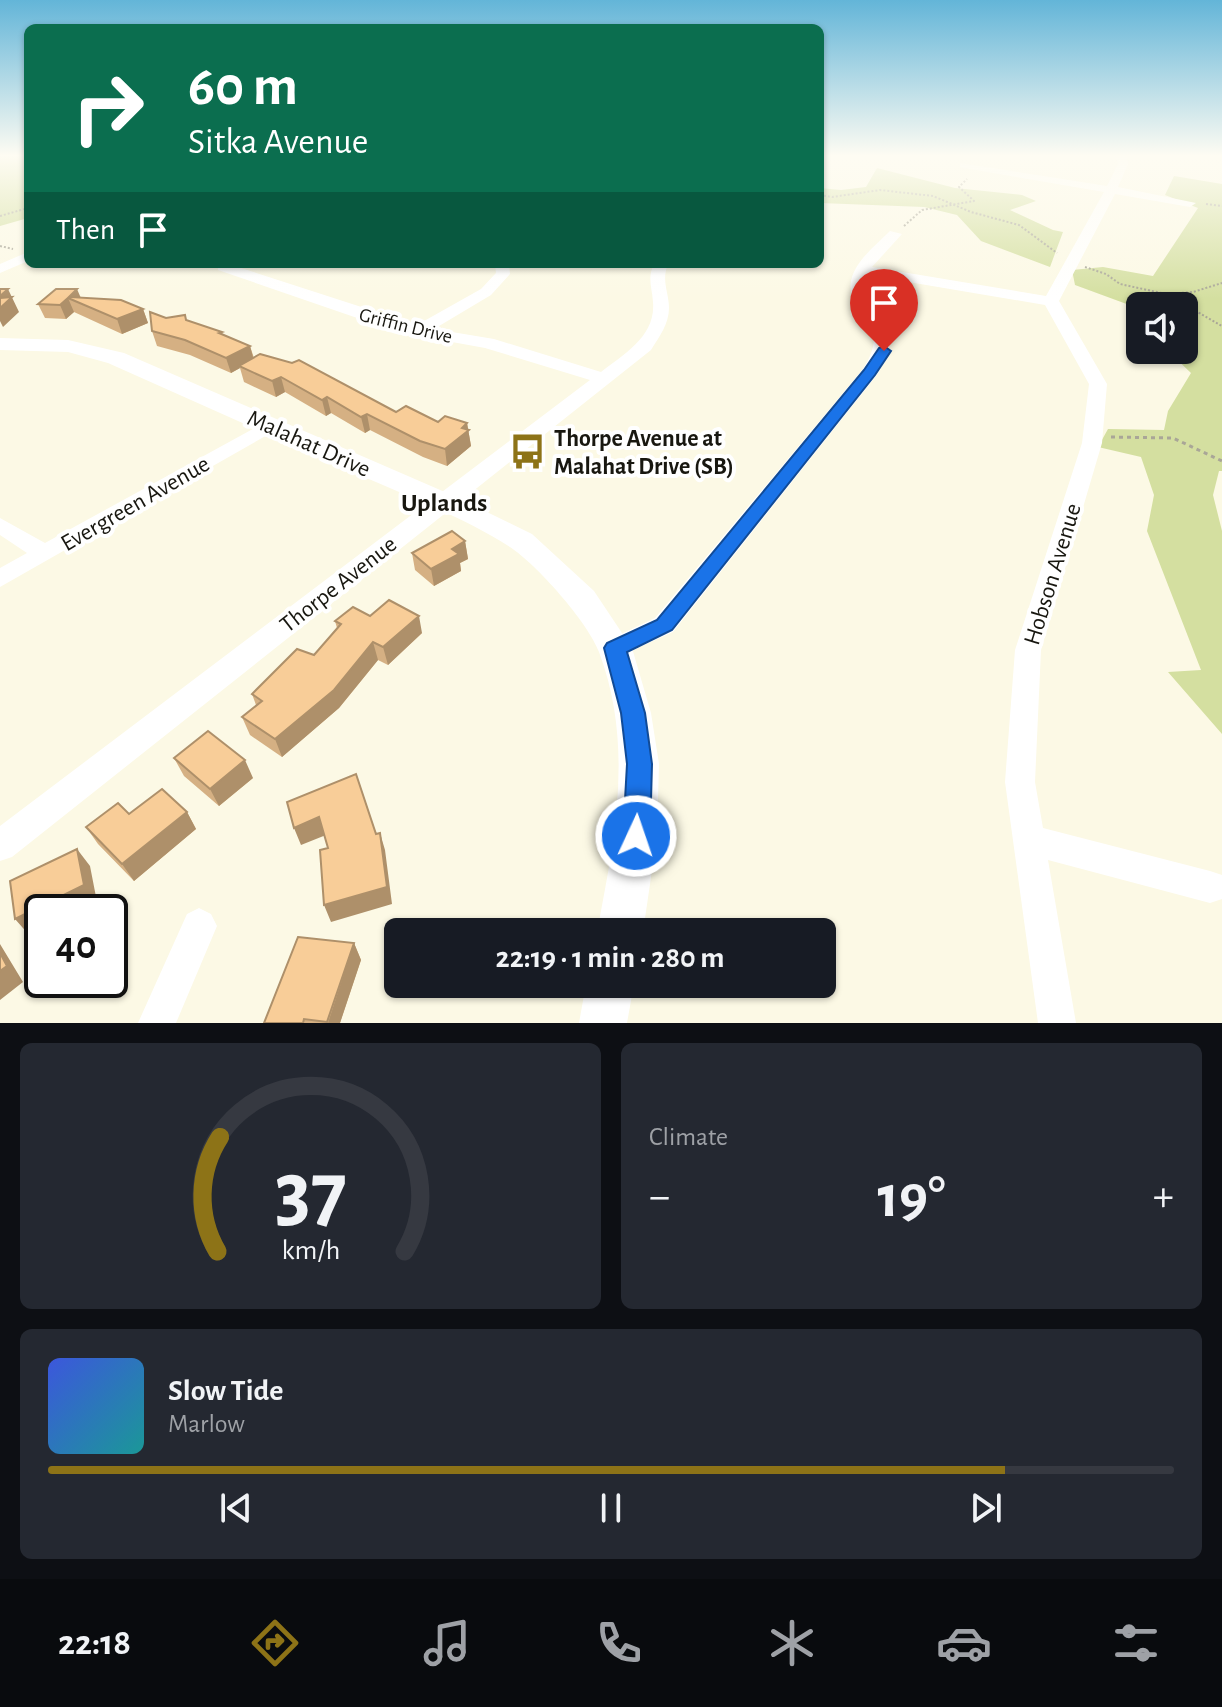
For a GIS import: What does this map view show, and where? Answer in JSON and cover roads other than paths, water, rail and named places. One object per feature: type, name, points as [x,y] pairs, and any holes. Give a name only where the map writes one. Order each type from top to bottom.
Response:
[{"type":"street","points":[[864,270],[1051,301],[1104,203]]},
{"type":"street","points":[[615,648],[664,625],[870,372],[884,351],[884,332],[858,291],[871,259],[895,234]]},
{"type":"street","points":[[0,269],[24,258]]},
{"type":"street","name":"Griffin Drive","points":[[226,268],[419,331],[488,343],[603,378]]},
{"type":"street","points":[[419,331],[486,292],[503,274],[502,268]]},
{"type":"street","name":"Thorpe Avenue","points":[[0,846],[645,346],[658,326],[661,306],[655,276],[659,268]]},
{"type":"street","name":"Hobson Avenue","points":[[1051,301],[1098,384],[1092,436],[1028,650],[1020,782],[1057,1023]]},
{"type":"street","name":"Malahat Drive","points":[[0,344],[46,344],[90,350],[116,358],[444,502],[522,541],[583,599],[615,648],[633,713],[640,764],[636,836],[622,918]]},
{"type":"street","name":"Evergreen Avenue","points":[[0,579],[269,426]]},
{"type":"street","points":[[0,525],[45,554]]},
{"type":"street","points":[[1031,840],[1210,887]]},
{"type":"street","points":[[157,1023],[199,926]]},
{"type":"street","points":[[603,1023],[607,998]]},
{"type":"place","name":"Thorpe Avenue at Malahat Drive (SB)","points":[[528,452]]},
{"type":"district","name":"Uplands","points":[[444,502]]}]
